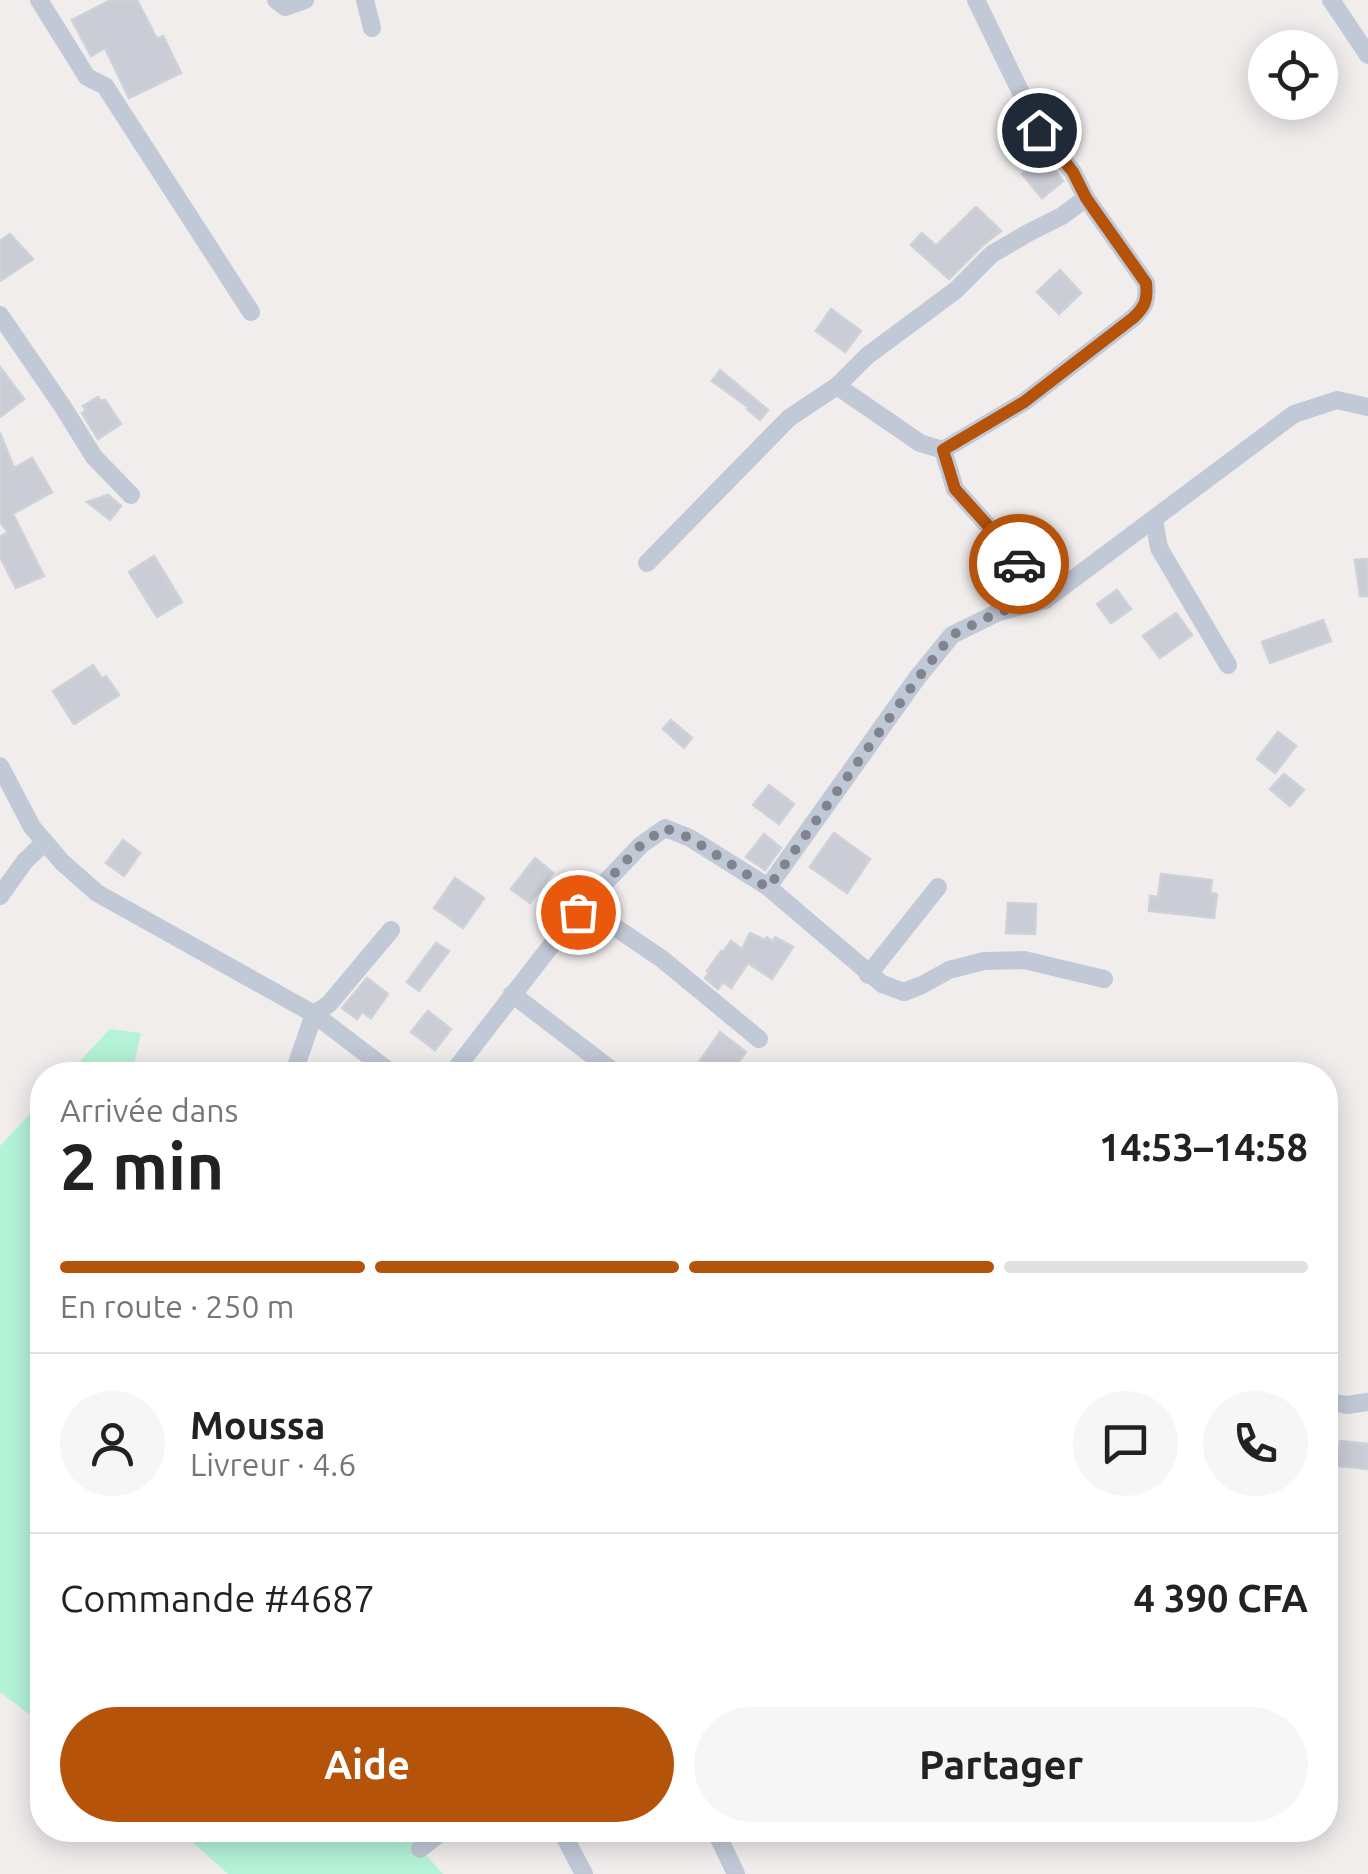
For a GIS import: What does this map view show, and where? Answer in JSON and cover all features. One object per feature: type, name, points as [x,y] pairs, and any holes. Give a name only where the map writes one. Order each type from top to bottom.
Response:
[{"type":"street","points":[[39,0],[88,77],[105,86],[250,312]]},
{"type":"street","points":[[276,0],[285,7],[305,0]]},
{"type":"street","points":[[365,0],[372,28]]},
{"type":"street","points":[[836,386],[920,442],[943,450],[1024,402],[1144,308],[1146,283],[1086,198],[1073,172],[1039,130],[976,0]]},
{"type":"street","points":[[1331,0],[1368,55]]},
{"type":"street","points":[[647,563],[789,418],[836,386],[867,356],[956,290],[992,254],[1062,216],[1086,198]]},
{"type":"street","points":[[0,315],[94,457],[131,496]]},
{"type":"street","points":[[768,888],[952,635],[999,612],[1045,600],[1294,414],[1337,400],[1368,408]]},
{"type":"street","points":[[943,450],[955,489],[1000,539],[1045,600]]},
{"type":"street","points":[[1154,518],[1159,548],[1228,665]]},
{"type":"street","points":[[0,766],[32,827],[96,893],[314,1014],[377,1062]]},
{"type":"street","points":[[462,1062],[578,912],[642,844],[665,828],[690,838],[768,888],[868,975],[904,992],[949,970],[984,962],[1024,960],[1104,979]]},
{"type":"street","points":[[0,896],[25,861],[45,842]]},
{"type":"street","points":[[868,975],[938,887]]},
{"type":"street","points":[[578,912],[603,919],[662,959],[759,1039]]},
{"type":"street","points":[[298,1062],[314,1014],[329,1004],[391,930]]},
{"type":"street","points":[[512,994],[601,1062]]},
{"type":"street","points":[[1338,1403],[1368,1402]]},
{"type":"street","points":[[420,1849],[429,1842]]},
{"type":"street","points":[[568,1842],[584,1874]]},
{"type":"street","points":[[721,1842],[736,1874]]},
{"type":"green space","points":[[110,1029],[141,1033],[135,1062],[79,1062]]},
{"type":"green space","points":[[30,1114],[30,1715],[0,1692],[0,1146]]},
{"type":"green space","points":[[192,1842],[414,1842],[443,1874],[228,1874]]},
{"type":"building","points":[[111,0],[137,0],[157,39],[163,36],[181,73],[129,98],[105,48],[91,56],[72,20]]},
{"type":"building","points":[[1042,158],[1063,181],[1042,198],[1022,174]]},
{"type":"building","points":[[976,207],[1001,231],[949,279],[911,245],[922,233],[936,246]]},
{"type":"building","points":[[10,234],[33,259],[0,281],[0,241]]},
{"type":"building","points":[[1060,270],[1081,293],[1059,314],[1037,292]]},
{"type":"building","points":[[831,309],[861,331],[845,352],[816,331]]},
{"type":"building","points":[[0,367],[24,399],[0,417]]},
{"type":"building","points":[[720,370],[768,410],[760,420],[712,381]]},
{"type":"building","points":[[98,397],[105,400],[121,424],[98,439],[82,413],[86,410],[83,406]]},
{"type":"building","points":[[0,433],[14,468],[32,458],[52,492],[13,514],[44,576],[16,588],[0,557],[0,537],[8,532],[0,522]]},
{"type":"building","points":[[108,495],[121,506],[110,520],[87,502]]},
{"type":"building","points":[[154,556],[182,602],[157,617],[129,572]]},
{"type":"building","points":[[1368,559],[1368,596],[1360,596],[1355,560]]},
{"type":"building","points":[[1117,590],[1131,609],[1111,623],[1097,604]]},
{"type":"building","points":[[1176,613],[1192,635],[1160,658],[1143,636]]},
{"type":"building","points":[[1323,620],[1331,641],[1270,663],[1262,642]]},
{"type":"building","points":[[93,665],[119,695],[74,724],[53,691]]},
{"type":"building","points":[[671,720],[692,738],[684,748],[663,729]]},
{"type":"building","points":[[1278,732],[1296,746],[1275,773],[1257,759]]},
{"type":"building","points":[[1284,774],[1304,790],[1290,806],[1270,789]]},
{"type":"building","points":[[769,785],[794,804],[779,824],[753,805]]},
{"type":"building","points":[[834,833],[870,859],[847,893],[810,867]]},
{"type":"building","points":[[764,834],[781,848],[765,870],[746,857]]},
{"type":"building","points":[[123,840],[140,853],[124,876],[106,863]]},
{"type":"building","points":[[535,858],[553,873],[530,903],[511,889]]},
{"type":"building","points":[[1161,874],[1212,880],[1210,893],[1217,894],[1214,918],[1149,911],[1150,896],[1158,897]]},
{"type":"building","points":[[455,878],[484,898],[463,928],[434,908]]},
{"type":"building","points":[[1008,903],[1036,904],[1035,934],[1006,933]]},
{"type":"building","points":[[750,933],[773,942],[775,937],[793,947],[772,979],[748,963],[731,988],[723,982],[718,989],[705,978],[707,971],[731,941],[742,949]]},
{"type":"building","points":[[436,943],[449,951],[419,991],[407,982]]},
{"type":"building","points":[[367,978],[388,994],[371,1018],[362,1012],[357,1019],[342,1008]]},
{"type":"building","points":[[428,1011],[451,1029],[435,1050],[411,1032]]},
{"type":"building","points":[[720,1032],[746,1052],[739,1062],[700,1061]]},
{"type":"building","points":[[1340,1441],[1368,1444],[1368,1469],[1338,1466]]},
{"type":"way so far","points":[[578,912],[642,844],[665,828],[690,838],[768,888],[952,635],[999,612],[1045,600],[1019,564]]},
{"type":"route","points":[[1019,564],[955,489],[943,450],[1024,402],[1133,318],[1144,308],[1147,296],[1146,283],[1086,198],[1073,172],[1039,130]]}]
